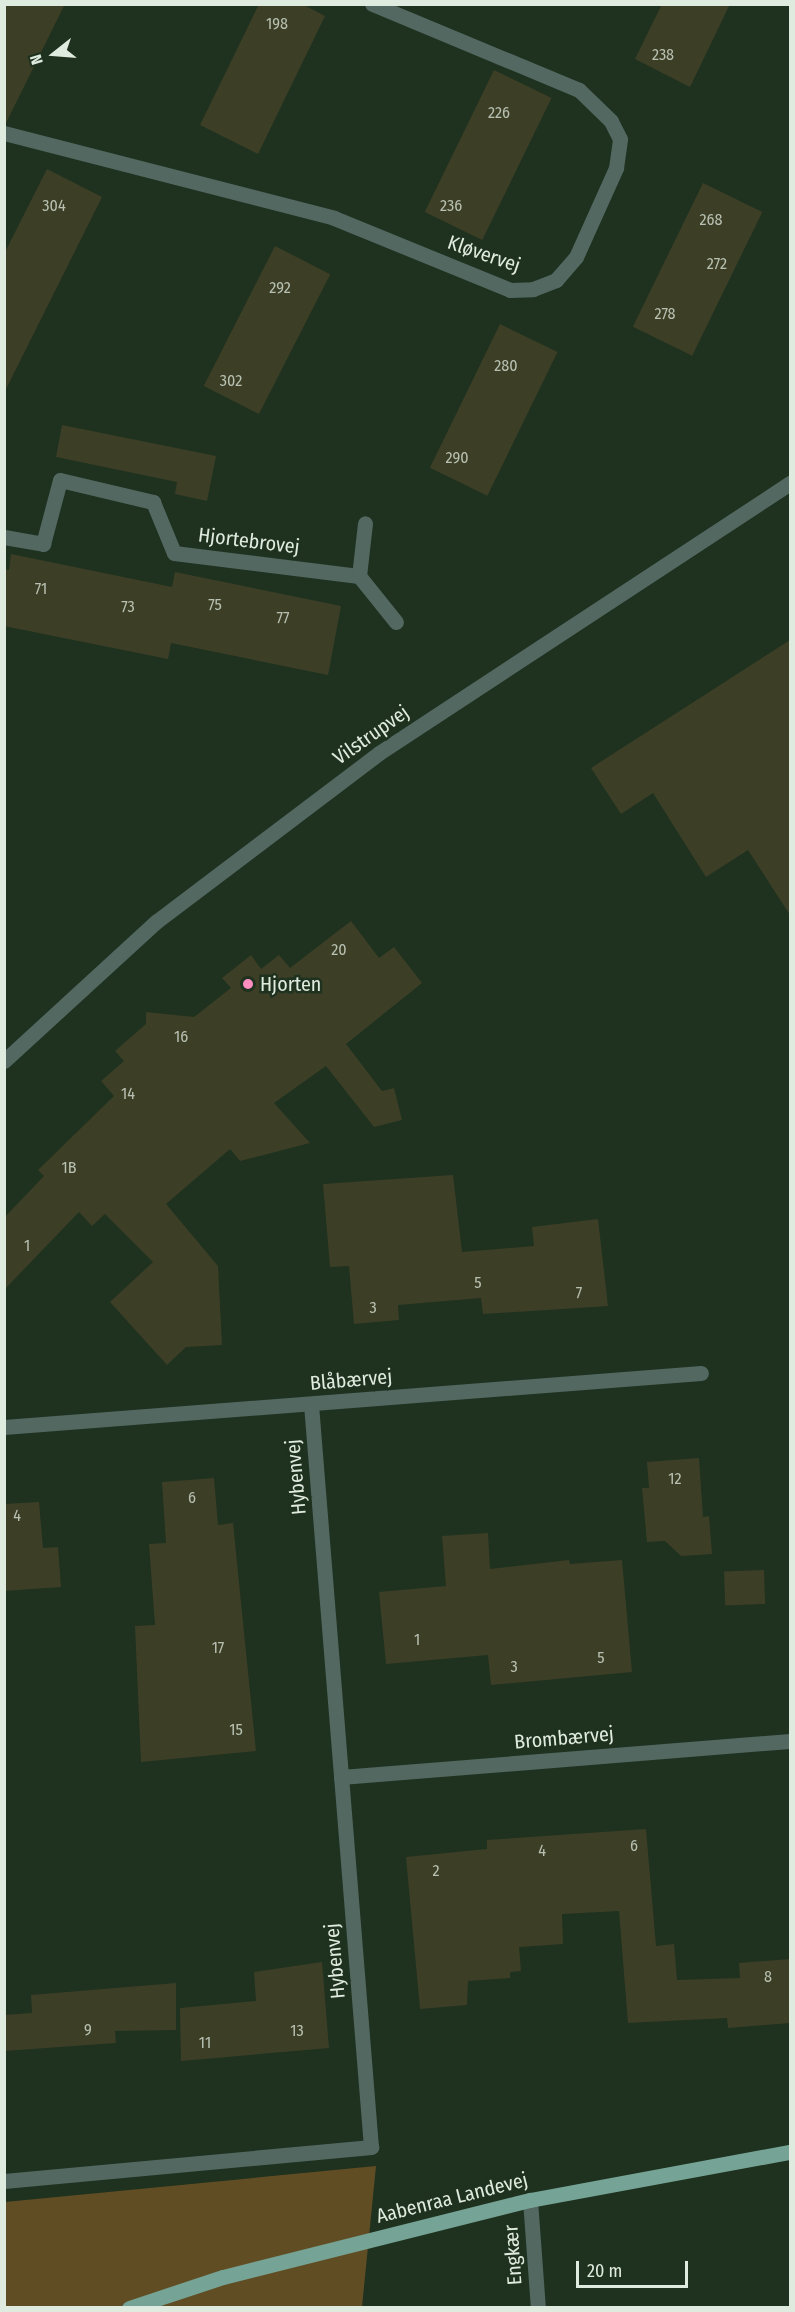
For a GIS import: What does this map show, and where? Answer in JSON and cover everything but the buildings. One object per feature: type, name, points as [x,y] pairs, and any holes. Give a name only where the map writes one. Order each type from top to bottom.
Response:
[{"type":"main road","name":"Aabenraa Landevej","points":[[129,2307],[223,2277],[530,2200],[790,2152]]},
{"type":"street","name":"Kløvervej","points":[[4,133],[334,218],[510,290],[533,289],[555,280],[576,257],[616,168],[620,139],[611,121],[579,90],[372,4]]},
{"type":"street","name":"Hjortebrovej","points":[[4,537],[43,544],[60,480],[153,502],[174,553],[359,576]]},
{"type":"street","name":"Vilstrupvej","points":[[4,1060],[157,921],[379,753],[790,483]]},
{"type":"street","points":[[365,524],[359,576],[396,622]]},
{"type":"street","name":"Blåbærvej","points":[[4,1427],[701,1373]]},
{"type":"street","name":"Hybenvej","points":[[4,2181],[371,2147],[311,1404]]},
{"type":"street","name":"Brombærvej","points":[[341,1777],[790,1741]]},
{"type":"street","name":"Engkær","points":[[530,2200],[538,2307]]},
{"type":"shaded area","points":[[376,2166],[362,2307],[5,2308],[5,2202]]},
{"type":"place","name":"Hjorten","points":[[248,984]]}]
